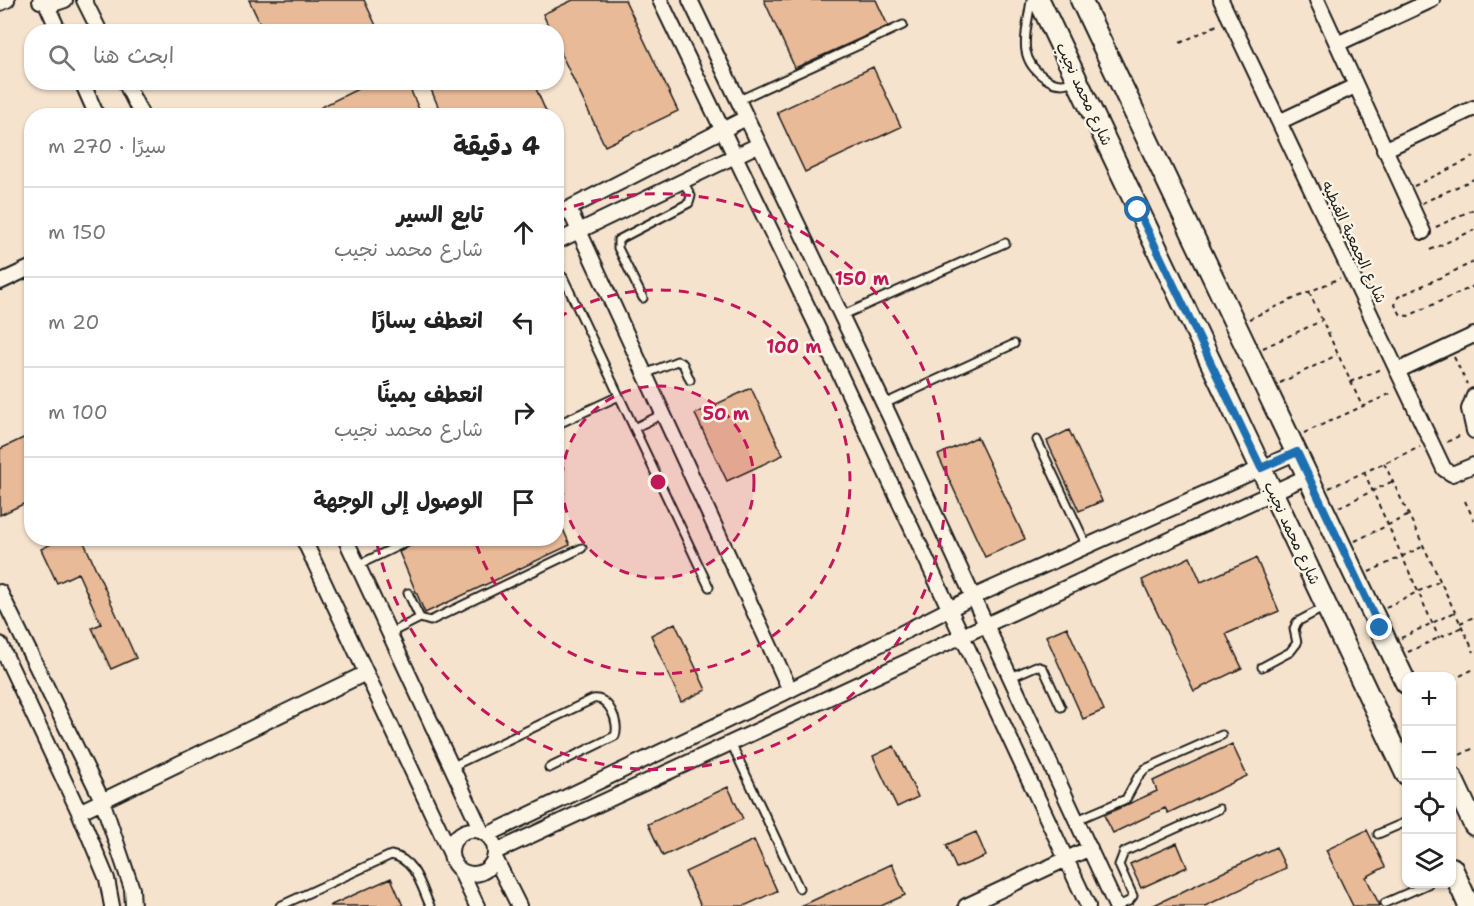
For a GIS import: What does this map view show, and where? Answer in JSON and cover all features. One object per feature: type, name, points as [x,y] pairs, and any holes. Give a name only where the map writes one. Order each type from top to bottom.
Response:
[{"type":"street","points":[[0,3],[7,0]]},
{"type":"street","points":[[54,24],[42,2],[65,0]]},
{"type":"street","points":[[84,0],[96,24]]},
{"type":"street","points":[[660,0],[864,425],[960,636],[1088,906]]},
{"type":"street","points":[[690,0],[987,624],[1117,906]]},
{"type":"street","name":"شارع محمد نجيب","points":[[1039,0],[1402,764]]},
{"type":"street","points":[[1081,0],[1402,673]]},
{"type":"street","name":"شارع الجمعية القبطيه","points":[[1221,0],[1395,367],[1436,442],[1447,472],[1456,473],[1474,465]]},
{"type":"street","points":[[1317,0],[1423,232]]},
{"type":"street","points":[[1337,44],[1432,0]]},
{"type":"street","points":[[1279,122],[1355,86]]},
{"type":"street","points":[[86,90],[93,108]]},
{"type":"street","points":[[129,90],[138,108]]},
{"type":"street","points":[[1384,150],[1474,108]]},
{"type":"street","points":[[564,212],[723,132],[746,118]]},
{"type":"street","points":[[564,238],[758,145]]},
{"type":"street","points":[[564,213],[580,231],[790,690]]},
{"type":"street","points":[[0,282],[24,271]]},
{"type":"street","points":[[1395,367],[1474,335]]},
{"type":"street","points":[[1470,430],[1469,409],[1473,396]]},
{"type":"street","points":[[864,425],[886,410]]},
{"type":"street","points":[[451,854],[454,842],[463,833],[484,833],[790,690],[949,608],[1261,468],[1293,446]]},
{"type":"street","points":[[460,870],[471,874],[483,872],[495,855],[960,636],[1273,493],[1312,485]]},
{"type":"street","points":[[307,546],[477,906]]},
{"type":"street","points":[[349,546],[519,906]]},
{"type":"street","points":[[0,592],[102,800],[132,889],[133,906]]},
{"type":"street","points":[[0,644],[79,812],[107,879],[112,906]]},
{"type":"street","points":[[79,812],[366,673]]},
{"type":"street","points":[[42,733],[64,721]]},
{"type":"street","points":[[720,721],[731,743]]},
{"type":"street","points":[[1453,780],[1474,825]]},
{"type":"street","points":[[966,906],[1090,848]]},
{"type":"street","points":[[1456,879],[1469,906]]},
{"type":"lane","points":[[1031,0],[1025,50],[1031,67],[1054,83],[1063,84],[1077,80]]},
{"type":"lane","points":[[737,101],[903,26]]},
{"type":"lane","points":[[643,298],[618,248],[618,240],[689,203],[691,196],[683,181]]},
{"type":"lane","points":[[841,316],[1005,243]]},
{"type":"lane","points":[[564,279],[709,587]]},
{"type":"lane","points":[[886,410],[1014,344]]},
{"type":"lane","points":[[645,374],[677,360],[682,364],[690,380]]},
{"type":"lane","points":[[564,421],[619,396]]},
{"type":"lane","points":[[634,428],[663,414]]},
{"type":"lane","points":[[1037,440],[1087,546]]},
{"type":"lane","points":[[358,566],[399,546]]},
{"type":"lane","points":[[390,633],[420,618],[430,621],[582,548]]},
{"type":"lane","points":[[408,592],[420,618]]},
{"type":"lane","points":[[1262,667],[1293,650],[1297,643],[1294,629],[1298,622],[1327,606]]},
{"type":"lane","points":[[1011,677],[1036,666],[1043,668],[1061,707]]},
{"type":"lane","points":[[453,766],[592,699],[602,699],[606,702],[616,725],[615,736],[549,768]]},
{"type":"lane","points":[[1077,820],[1126,799],[1145,769],[1222,735]]},
{"type":"lane","points":[[731,743],[798,888]]},
{"type":"lane","points":[[1117,906],[1130,901],[1133,896],[1119,865],[1124,852],[1219,809]]},
{"type":"lane","points":[[1378,834],[1402,824]]},
{"type":"lane","points":[[280,906],[391,855],[406,860],[412,866],[430,906]]},
{"type":"lane","points":[[1385,903],[1419,888]]},
{"type":"path","points":[[1180,43],[1230,19]]},
{"type":"path","points":[[1403,191],[1474,157]]},
{"type":"path","points":[[1411,208],[1474,179]]},
{"type":"path","points":[[1423,232],[1474,209]]},
{"type":"path","points":[[1430,250],[1474,230]]},
{"type":"path","points":[[1474,262],[1398,297],[1395,305],[1401,315],[1408,316],[1474,286]]},
{"type":"path","points":[[1236,325],[1351,273]]},
{"type":"path","points":[[1309,292],[1362,406]]},
{"type":"path","points":[[1250,354],[1322,320]]},
{"type":"path","points":[[1267,390],[1338,355]]},
{"type":"path","points":[[1444,360],[1454,356],[1473,396]]},
{"type":"path","points":[[1350,382],[1395,367]]},
{"type":"path","points":[[1293,446],[1362,406],[1405,387]]},
{"type":"path","points":[[1312,485],[1364,472],[1470,430]]},
{"type":"path","points":[[1384,463],[1474,652]]},
{"type":"path","points":[[1364,472],[1439,638]]},
{"type":"path","points":[[1326,514],[1393,481]]},
{"type":"path","points":[[1465,501],[1474,520]]},
{"type":"path","points":[[1342,547],[1409,515]]},
{"type":"path","points":[[1356,578],[1424,546]]},
{"type":"path","points":[[1373,613],[1440,581]]},
{"type":"path","points":[[1391,651],[1432,622],[1455,612]]},
{"type":"path","points":[[1391,651],[1439,638],[1474,617]]},
{"type":"path","points":[[1456,678],[1474,669]]},
{"type":"path","points":[[1456,757],[1474,748]]},
{"type":"building","points":[[249,0],[364,0],[375,24],[260,24]]},
{"type":"building","points":[[573,0],[625,0],[678,111],[605,146],[564,60],[564,24],[547,24],[543,14]]},
{"type":"building","points":[[764,0],[876,0],[888,26],[795,68]]},
{"type":"building","points":[[873,67],[901,127],[805,172],[777,112]]},
{"type":"building","points":[[356,90],[411,90],[418,108],[321,108]]},
{"type":"building","points":[[431,90],[537,90],[544,108],[439,108]]},
{"type":"building","points":[[751,388],[783,455],[727,481],[695,414]]},
{"type":"building","points":[[1069,430],[1102,501],[1079,511],[1047,441]]},
{"type":"building","points":[[977,437],[1025,539],[985,557],[938,455]]},
{"type":"building","points":[[24,438],[24,504],[0,515],[0,449]]},
{"type":"building","points":[[564,531],[570,545],[425,613],[399,552],[410,546],[564,546]]},
{"type":"building","points":[[47,546],[86,546],[136,658],[111,669],[92,628],[101,624],[78,573],[57,583],[41,549]]},
{"type":"building","points":[[1190,557],[1201,582],[1256,558],[1279,611],[1226,634],[1242,668],[1194,691],[1142,580]]},
{"type":"building","points":[[675,623],[706,690],[681,702],[651,635]]},
{"type":"building","points":[[1067,627],[1104,710],[1083,719],[1046,636]]},
{"type":"building","points":[[1232,744],[1247,776],[1168,813],[1165,808],[1113,833],[1104,815],[1157,791],[1153,781]]},
{"type":"building","points":[[894,746],[918,797],[897,807],[873,756]]},
{"type":"building","points":[[728,787],[743,819],[663,856],[648,824]]},
{"type":"building","points":[[1367,830],[1385,867],[1366,877],[1380,906],[1353,906],[1326,850]]},
{"type":"building","points":[[976,832],[986,856],[956,868],[946,845]]},
{"type":"building","points":[[754,840],[777,891],[744,906],[701,906],[685,872]]},
{"type":"building","points":[[1177,843],[1187,867],[1141,888],[1130,864]]},
{"type":"building","points":[[1276,847],[1286,868],[1205,906],[1152,906]]},
{"type":"building","points":[[892,864],[905,895],[881,906],[801,906]]},
{"type":"building","points":[[391,878],[403,906],[329,906]]},
{"type":"route","points":[[1138,210],[1261,468],[1297,452],[1380,628]]}]
